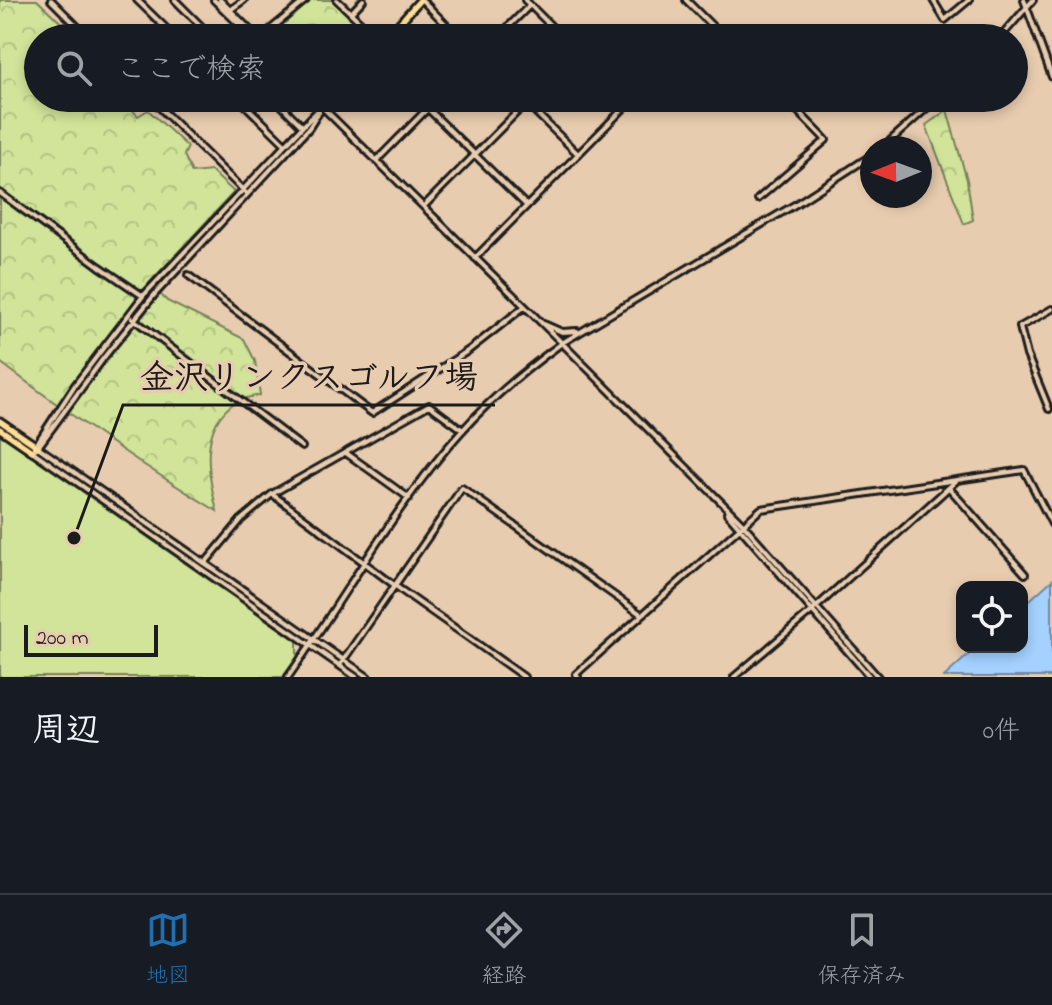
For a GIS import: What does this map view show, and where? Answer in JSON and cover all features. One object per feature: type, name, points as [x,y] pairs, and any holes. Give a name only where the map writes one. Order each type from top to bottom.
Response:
[{"type":"main road","points":[[399,24],[421,0]]},
{"type":"main road","points":[[0,421],[36,446]]},
{"type":"main road","points":[[0,429],[32,451]]},
{"type":"street","points":[[51,0],[75,24]]},
{"type":"street","points":[[137,0],[162,24]]},
{"type":"street","points":[[175,0],[199,24]]},
{"type":"street","points":[[217,0],[244,24]]},
{"type":"street","points":[[217,0],[242,24]]},
{"type":"street","points":[[230,10],[244,0]]},
{"type":"street","points":[[275,24],[306,0]]},
{"type":"street","points":[[337,0],[362,24]]},
{"type":"street","points":[[351,13],[363,0]]},
{"type":"street","points":[[421,0],[445,24]]},
{"type":"street","points":[[525,0],[549,24]]},
{"type":"street","points":[[686,0],[710,24]]},
{"type":"street","points":[[933,0],[945,20],[969,0]]},
{"type":"street","points":[[1024,0],[1052,77]]},
{"type":"street","points":[[1013,24],[1033,0]]},
{"type":"street","points":[[511,24],[530,5]]},
{"type":"street","points":[[1042,50],[1052,46]]},
{"type":"street","points":[[164,112],[247,194]]},
{"type":"street","points":[[253,112],[290,148]]},
{"type":"street","points":[[288,112],[305,129]]},
{"type":"street","points":[[318,112],[290,148],[134,319],[32,451],[312,643],[368,677]]},
{"type":"street","points":[[328,112],[721,505],[870,677]]},
{"type":"street","points":[[377,160],[424,112]]},
{"type":"street","points":[[432,112],[526,205]]},
{"type":"street","points":[[424,206],[517,112]]},
{"type":"street","points":[[535,112],[577,153]]},
{"type":"street","points":[[475,258],[620,112]]},
{"type":"street","points":[[758,199],[826,140],[799,112]]},
{"type":"street","points":[[895,136],[922,112]]},
{"type":"street","points":[[36,446],[75,385],[143,296],[285,143],[305,129]]},
{"type":"street","points":[[288,677],[409,498],[463,430],[518,375],[579,331],[796,204],[860,163]]},
{"type":"street","points":[[0,193],[143,296]]},
{"type":"street","points":[[188,275],[372,413],[469,350],[524,307]]},
{"type":"street","points":[[1049,409],[1027,355],[1020,327],[1052,309]]},
{"type":"street","points":[[128,316],[302,447]]},
{"type":"street","points":[[542,323],[562,332],[579,331]]},
{"type":"street","points":[[206,563],[241,520],[272,494],[429,405],[463,430]]},
{"type":"street","points":[[36,446],[206,563],[312,643]]},
{"type":"street","points":[[346,453],[409,498]]},
{"type":"street","points":[[577,675],[761,509],[1024,470],[1052,524]]},
{"type":"street","points":[[734,677],[958,479]]},
{"type":"street","points":[[342,662],[462,488],[642,615]]},
{"type":"street","points":[[950,489],[1025,574]]},
{"type":"street","points":[[272,494],[524,677]]},
{"type":"street","points":[[814,609],[878,677]]},
{"type":"street","points":[[342,662],[356,677]]},
{"type":"green space","points":[[0,0],[37,0],[62,24],[24,24],[24,112],[134,112],[138,116],[150,112],[188,147],[184,155],[192,173],[211,171],[234,192],[149,283],[167,301],[244,339],[255,361],[260,395],[238,401],[224,412],[211,438],[209,467],[217,511],[107,440],[0,362]]},
{"type":"green space","points":[[311,0],[332,0],[355,22],[353,24],[283,24]]},
{"type":"green space","points":[[948,112],[967,180],[973,220],[964,224],[926,125]]},
{"type":"green space","points":[[0,434],[297,641],[297,657],[283,677],[0,677]]},
{"type":"water","points":[[1052,580],[1052,677],[944,677],[970,653],[1028,653],[1028,602]]},
{"type":"place","name":"金沢リンクスゴルフ場","points":[[74,538]]}]
